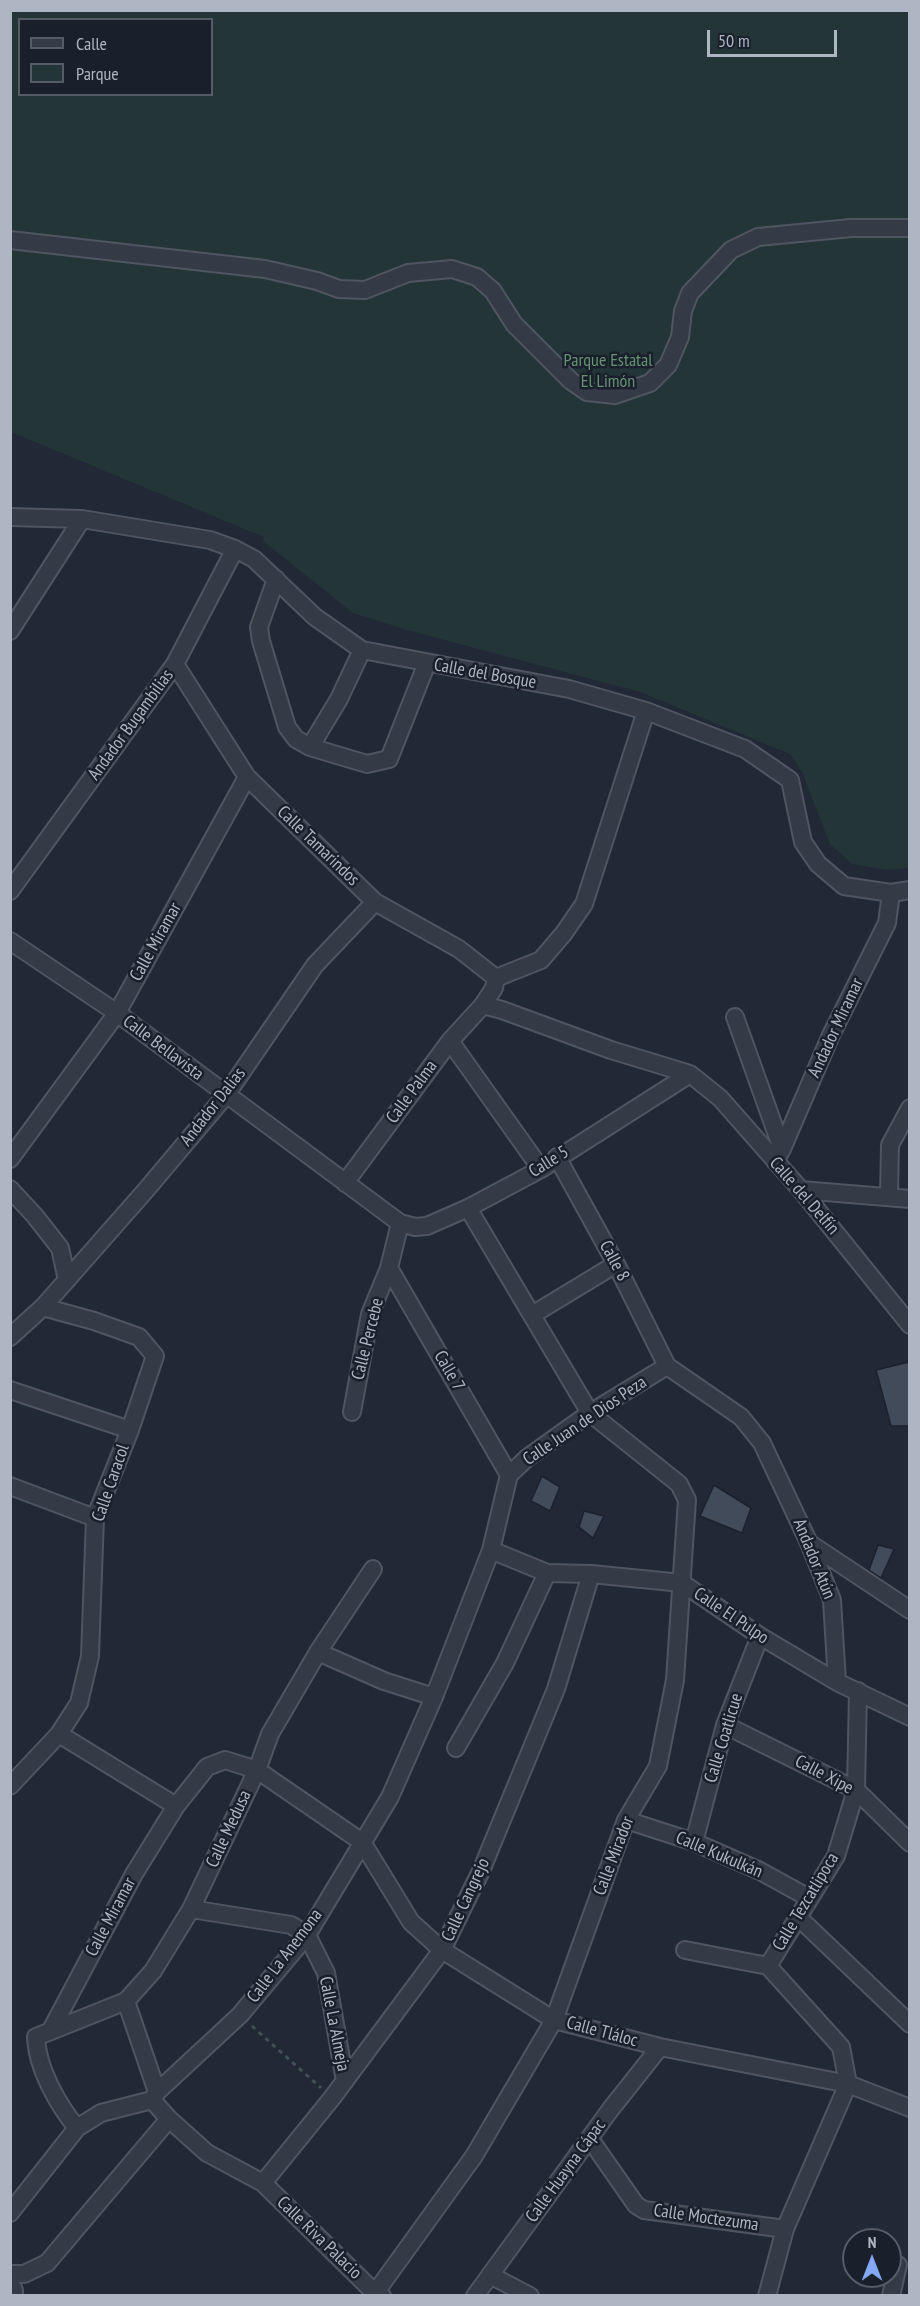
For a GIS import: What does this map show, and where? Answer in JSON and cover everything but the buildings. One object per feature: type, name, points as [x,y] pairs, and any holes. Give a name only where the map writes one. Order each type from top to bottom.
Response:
[{"type":"street","points":[[10,240],[265,269],[317,280],[339,289],[365,290],[408,273],[452,269],[477,276],[493,291],[514,324],[571,381],[586,392],[615,395],[650,382],[668,365],[680,337],[683,311],[690,293],[731,250],[758,237],[851,228],[909,228]]},
{"type":"street","name":"Calle del Bosque","points":[[10,517],[82,519],[210,540],[236,549],[254,559],[315,616],[362,650],[569,689],[646,711],[744,750],[789,780],[803,842],[818,864],[844,886],[891,893],[909,890]]},
{"type":"street","points":[[10,631],[82,519]]},
{"type":"street","name":"Andador Bugambilias","points":[[10,891],[175,664],[236,549]]},
{"type":"street","points":[[276,579],[259,627],[261,641],[287,728],[296,739],[310,747],[367,764],[389,759],[427,663]]},
{"type":"street","points":[[310,747],[339,699],[362,650]]},
{"type":"street","name":"Calle Tamarindos","points":[[175,664],[247,777],[375,902],[459,949],[495,983]]},
{"type":"street","points":[[495,983],[541,960],[584,904],[646,711]]},
{"type":"street","name":"Calle Miramar","points":[[10,1159],[117,1013],[247,777]]},
{"type":"street","name":"Andador Miramar","points":[[778,1155],[831,1035],[887,923],[891,893]]},
{"type":"street","name":"Andador Dalias","points":[[10,1337],[43,1307],[226,1095],[315,965],[375,902]]},
{"type":"street","name":"Calle Bellavista","points":[[10,941],[117,1013],[400,1223]]},
{"type":"street","name":"Calle Palma","points":[[345,1182],[450,1041],[483,1005],[495,983]]},
{"type":"street","points":[[483,1005],[612,1050],[690,1074]]},
{"type":"street","points":[[735,1017],[778,1155]]},
{"type":"street","points":[[450,1041],[541,1169]]},
{"type":"street","name":"Calle del Delfín","points":[[690,1074],[720,1098],[778,1155],[801,1190],[909,1325]]},
{"type":"street","name":"Calle 5","points":[[400,1223],[415,1227],[427,1226],[468,1208],[541,1169],[690,1074]]},
{"type":"street","points":[[889,1196],[890,1145],[909,1108]]},
{"type":"street","name":"Calle 8","points":[[557,1157],[616,1264],[667,1366]]},
{"type":"street","points":[[10,1189],[60,1248],[67,1280]]},
{"type":"street","points":[[801,1190],[909,1199]]},
{"type":"street","points":[[468,1208],[590,1413]]},
{"type":"street","name":"Calle Percebe","points":[[352,1412],[370,1314],[389,1268],[400,1223]]},
{"type":"street","points":[[532,1315],[616,1264]]},
{"type":"street","name":"Calle 7","points":[[389,1268],[509,1475]]},
{"type":"street","name":"Calle Caracol","points":[[10,1786],[59,1734],[79,1703],[90,1656],[95,1518],[130,1430],[155,1356],[139,1337],[94,1321],[43,1307]]},
{"type":"street","name":"Calle Juan de Dios Peza","points":[[491,1550],[509,1475],[527,1458],[590,1413],[667,1366]]},
{"type":"street","name":"Andador Atún","points":[[667,1366],[741,1417],[762,1443],[810,1543],[832,1600],[837,1682]]},
{"type":"street","points":[[10,1390],[130,1430]]},
{"type":"street","name":"Calle Mirador","points":[[377,2295],[474,2156],[554,2020],[626,1820],[658,1766],[675,1680],[687,1500],[679,1484],[590,1413]]},
{"type":"street","points":[[10,1486],[95,1518]]},
{"type":"street","points":[[810,1543],[909,1610]]},
{"type":"street","name":"Calle El Pulpo","points":[[491,1550],[547,1573],[591,1574],[682,1583],[759,1635],[837,1682],[909,1717]]},
{"type":"street","name":"Calle La Anemona","points":[[10,2213],[77,2128],[100,2113],[155,2096],[240,2015],[307,1935],[390,1797],[434,1697],[491,1550]]},
{"type":"street","name":"Calle Medusa","points":[[44,2033],[103,2012],[126,2001],[153,1971],[191,1909],[257,1770],[270,1734],[318,1652],[373,1569]]},
{"type":"street","points":[[456,1748],[505,1663],[547,1573]]},
{"type":"street","name":"Calle Cangrejo","points":[[263,2183],[332,2098],[442,1950],[481,1871],[556,1689],[591,1574]]},
{"type":"street","name":"Calle Coatlicue","points":[[694,1842],[725,1725],[759,1635]]},
{"type":"street","points":[[318,1652],[384,1681],[434,1697]]},
{"type":"street","name":"Calle Tezcatlipoca","points":[[848,2084],[841,2047],[768,1966],[836,1856],[856,1790],[858,1691]]},
{"type":"street","name":"Calle Xipe","points":[[725,1725],[856,1790],[909,1843]]},
{"type":"street","points":[[59,1734],[176,1806]]},
{"type":"street","name":"Calle Miramar","points":[[44,2033],[134,1874],[176,1806],[207,1767],[225,1760],[257,1770]]},
{"type":"street","points":[[257,1770],[362,1842]]},
{"type":"street","name":"Calle Kukulkán","points":[[626,1820],[694,1842],[760,1871],[809,1898]]},
{"type":"street","name":"Calle Tláloc","points":[[362,1842],[411,1922],[442,1950],[554,2020],[660,2047],[848,2084],[909,2108]]},
{"type":"street","points":[[191,1909],[291,1925],[307,1935]]},
{"type":"street","points":[[799,1918],[909,2024]]},
{"type":"street","name":"Calle La Almeja","points":[[307,1935],[326,1973],[345,2081]]},
{"type":"street","points":[[685,1950],[768,1966]]},
{"type":"street","points":[[126,2001],[155,2096]]},
{"type":"street","points":[[44,2033],[37,2046],[54,2098],[77,2128]]},
{"type":"street","name":"Calle Huayna Cápac","points":[[475,2295],[610,2110],[660,2047]]},
{"type":"street","points":[[767,2295],[785,2229],[848,2084]]},
{"type":"street","name":"Calle Riva Palacio","points":[[155,2096],[169,2120],[207,2153],[263,2183],[377,2295]]},
{"type":"street","points":[[10,2274],[24,2274],[48,2264],[169,2120]]},
{"type":"street","name":"Calle Moctezuma","points":[[590,2139],[636,2205],[644,2210],[785,2229]]},
{"type":"street","points":[[490,2275],[530,2295]]},
{"type":"street","points":[[10,2283],[14,2295]]},
{"type":"path","points":[[240,2015],[332,2098]]},
{"type":"green space","name":"Parque Estatal El Limón","points":[[10,11],[909,11],[909,868],[889,870],[852,864],[830,844],[802,772],[790,754],[640,692],[407,630],[353,613],[263,541],[264,537],[11,432]]}]
